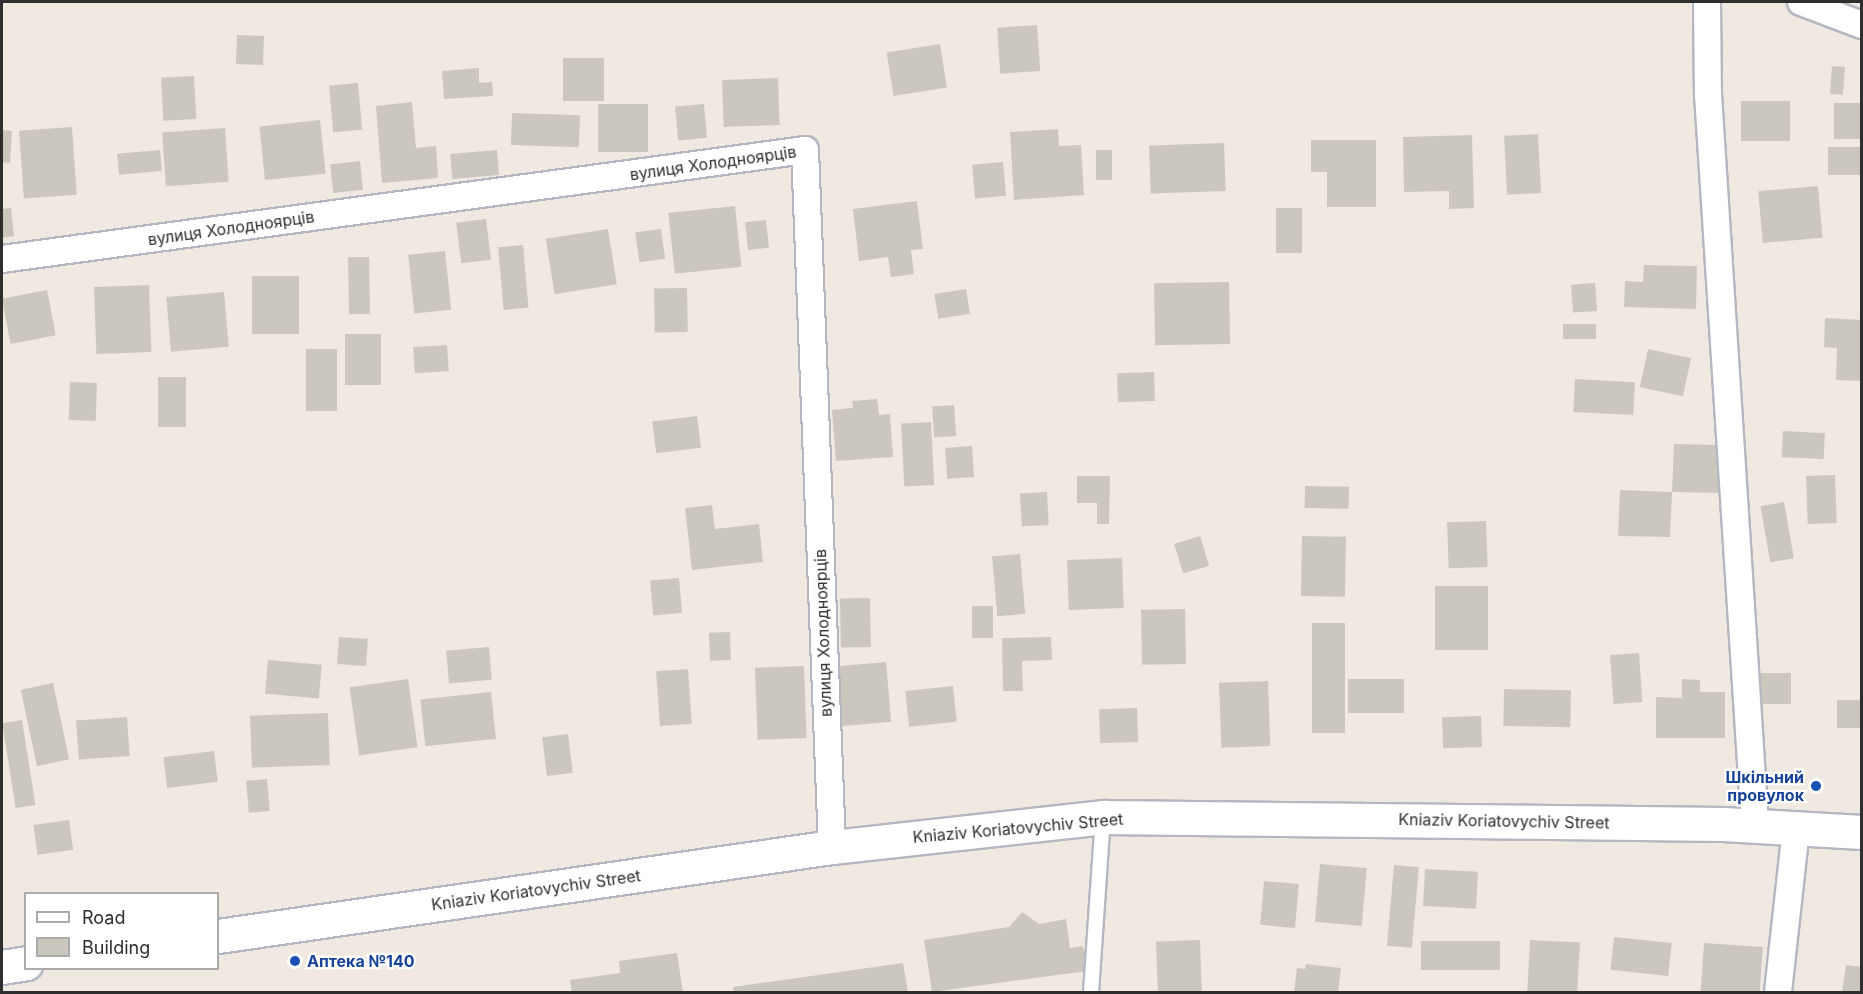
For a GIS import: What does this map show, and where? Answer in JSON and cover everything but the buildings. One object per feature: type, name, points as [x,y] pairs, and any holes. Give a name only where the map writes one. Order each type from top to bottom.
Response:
[{"type":"main road","name":"Kniaziv Koriatovychiv Street","points":[[219,936],[832,847],[1103,817],[1755,825],[1862,832]]},
{"type":"main road","points":[[2,967],[24,963]]},
{"type":"street","points":[[1707,2],[1708,94],[1755,825]]},
{"type":"street","points":[[1801,2],[1862,25]]},
{"type":"street","name":"вулиця Холодноярців","points":[[2,259],[805,150],[832,847]]},
{"type":"street","points":[[1778,993],[1796,829]]},
{"type":"lane","points":[[1091,993],[1103,817]]},
{"type":"place","name":"Шкільний провулок","points":[[1816,786]]},
{"type":"place","name":"Аптека №140","points":[[295,961]]}]
